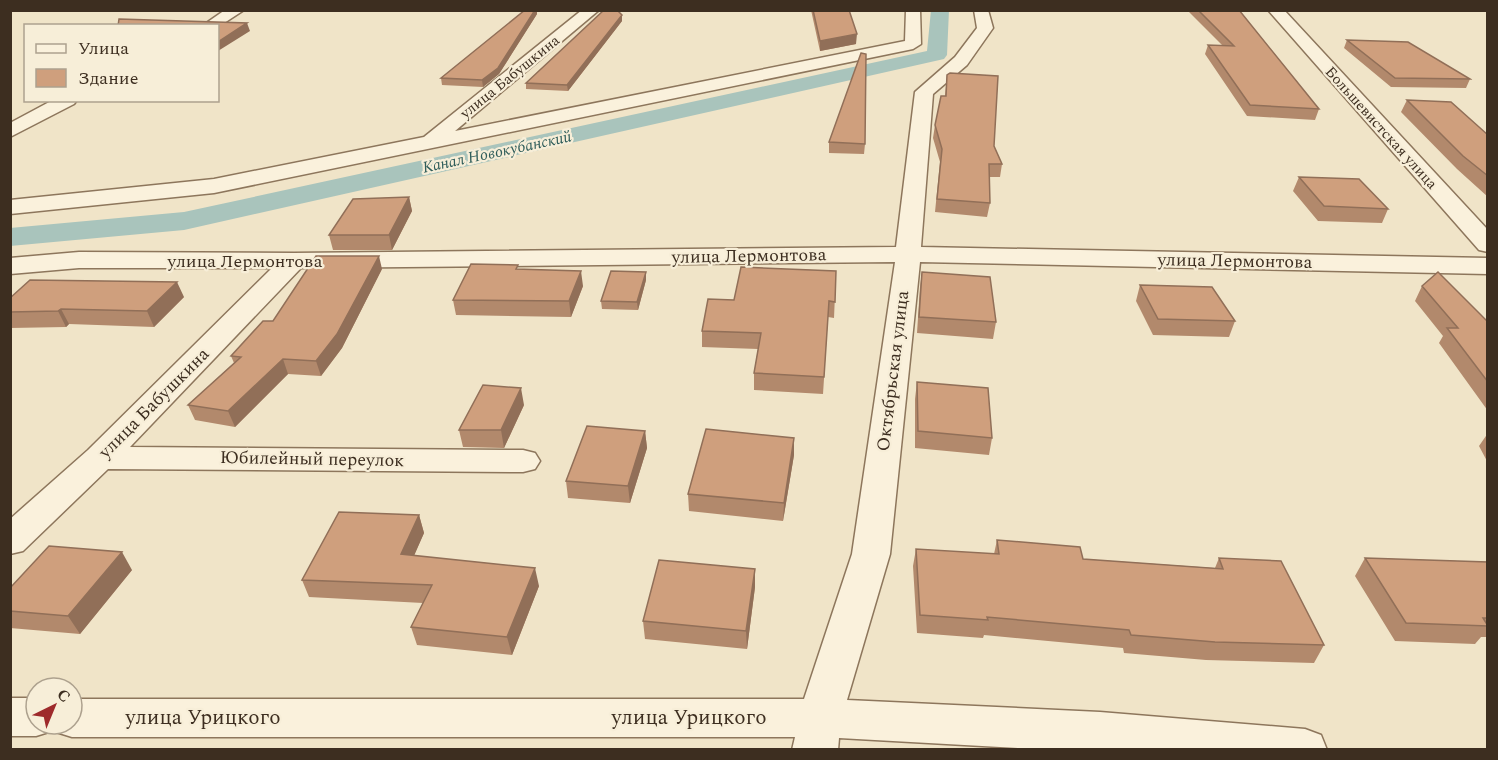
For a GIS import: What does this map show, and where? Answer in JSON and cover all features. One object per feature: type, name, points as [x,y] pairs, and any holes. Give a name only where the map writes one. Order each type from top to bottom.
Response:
[{"type":"street","points":[[212,24],[237,10]]},
{"type":"street","name":"улица Бабушкина","points":[[428,143],[592,10]]},
{"type":"street","points":[[10,207],[214,186],[912,44],[913,10]]},
{"type":"street","name":"Октябрьская улица","points":[[818,734],[871,554],[908,254],[924,92],[961,61],[985,28],[981,10]]},
{"type":"street","name":"Большевистская улица","points":[[1275,10],[1488,244]]},
{"type":"street","points":[[10,131],[64,102]]},
{"type":"street","name":"улица Лермонтова","points":[[10,266],[79,260],[294,261],[908,254],[1488,266]]},
{"type":"street","name":"улица Бабушкина","points":[[10,541],[100,458],[294,261]]},
{"type":"street","name":"Юбилейный переулок","points":[[100,458],[523,461]]},
{"type":"street","name":"улица Урицкого","points":[[84,717],[1103,741],[1305,750]]},
{"type":"building","points":[[525,10],[535,10],[498,68],[482,80],[441,78]]},
{"type":"building","points":[[604,10],[617,10],[622,15],[567,85],[526,83]]},
{"type":"building","points":[[813,10],[849,10],[857,34],[820,41]]},
{"type":"building","points":[[1198,10],[1239,10],[1319,109],[1250,105],[1208,45],[1234,46]]},
{"type":"building","points":[[119,19],[247,23],[219,41],[219,24],[118,24]]},
{"type":"building","points":[[1347,40],[1408,42],[1470,79],[1395,78]]},
{"type":"building","points":[[861,53],[866,54],[865,144],[829,142]]},
{"type":"building","points":[[950,73],[998,76],[994,146],[1002,164],[989,164],[990,203],[937,199],[942,149],[935,125],[941,96],[946,96],[947,75]]},
{"type":"building","points":[[1407,100],[1451,102],[1488,135],[1488,176],[1463,156]]},
{"type":"building","points":[[1299,177],[1359,179],[1388,209],[1324,206]]},
{"type":"building","points":[[409,197],[389,235],[329,235],[353,199]]},
{"type":"building","points":[[316,256],[379,256],[337,334],[316,361],[283,359],[228,411],[188,405],[241,357],[231,356],[263,321],[273,321]]},
{"type":"building","points":[[471,264],[518,265],[516,269],[581,271],[569,301],[453,300]]},
{"type":"building","points":[[741,267],[836,271],[835,302],[829,301],[824,377],[754,373],[761,333],[702,331],[708,299],[734,300]]},
{"type":"building","points":[[611,271],[646,272],[637,302],[601,301]]},
{"type":"building","points":[[922,272],[990,277],[996,322],[919,317]]},
{"type":"building","points":[[1438,272],[1488,322],[1488,382],[1447,328],[1458,328],[1422,286]]},
{"type":"building","points":[[30,280],[177,282],[147,311],[61,309],[58,311],[10,312],[10,298]]},
{"type":"building","points":[[1140,285],[1212,287],[1235,321],[1158,319]]},
{"type":"building","points":[[917,382],[988,388],[992,438],[918,431]]},
{"type":"building","points":[[483,385],[521,388],[501,430],[459,430]]},
{"type":"building","points":[[587,426],[645,431],[628,486],[566,481]]},
{"type":"building","points":[[706,429],[794,438],[784,503],[688,494]]},
{"type":"building","points":[[339,512],[419,515],[401,554],[535,568],[507,637],[411,627],[432,585],[302,580]]},
{"type":"building","points":[[997,540],[1080,547],[1083,559],[1223,569],[1219,558],[1281,561],[1324,645],[1215,642],[1131,635],[1129,630],[987,617],[988,620],[920,615],[916,549],[999,554]]},
{"type":"building","points":[[49,546],[122,552],[68,616],[10,611],[10,588]]},
{"type":"building","points":[[1365,558],[1488,562],[1488,618],[1483,618],[1488,626],[1406,623]]},
{"type":"building","points":[[659,560],[755,569],[746,631],[643,621]]},
{"type":"waterway","name":"Канал Новокубанский","points":[[10,237],[184,221],[937,55],[940,10]]}]
